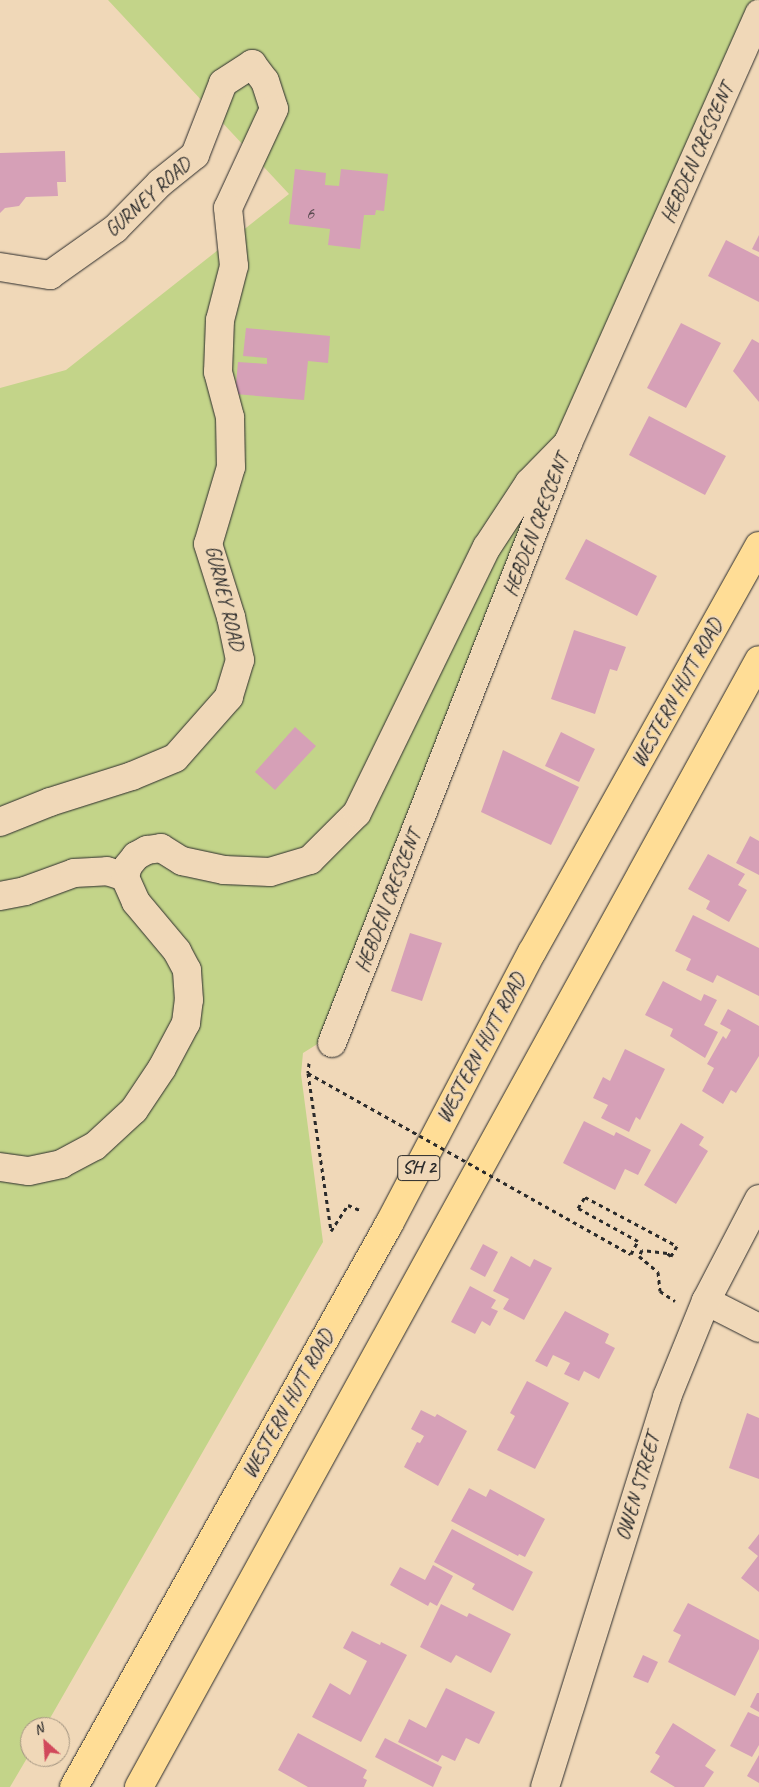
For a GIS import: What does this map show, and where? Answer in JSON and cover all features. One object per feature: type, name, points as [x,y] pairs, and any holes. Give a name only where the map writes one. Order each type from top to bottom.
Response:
[{"type":"highway","name":"WESTERN HUTT ROAD","points":[[74,1787],[389,1224],[532,952],[759,546]]},
{"type":"highway","name":"SH 2","points":[[139,1787],[759,660]]},
{"type":"street","name":"HEBDEN CRESCENT","points":[[332,1043],[568,443],[759,14]]},
{"type":"street","name":"GURNEY ROAD","points":[[0,268],[50,275],[115,229],[160,183],[195,155],[223,83],[252,64],[265,81],[274,109],[228,208],[234,266],[220,320],[218,372],[230,417],[231,467],[208,544],[231,616],[240,660],[229,697],[175,758],[132,776],[50,802],[0,822]]},
{"type":"street","points":[[0,1166],[29,1170],[53,1166],[61,1164],[95,1146],[134,1110],[162,1068],[186,1023],[189,1000],[187,970],[177,951],[136,902],[125,877],[128,866],[136,856],[147,850],[162,848],[182,861],[224,870],[270,872],[310,860],[357,813],[487,548],[530,483],[568,443]]},
{"type":"street","points":[[0,896],[25,891],[74,872],[107,871],[125,877]]},
{"type":"street","name":"OWEN STREET","points":[[545,1787],[667,1397],[706,1300],[759,1199]]},
{"type":"street","points":[[706,1300],[759,1328]]},
{"type":"path","points":[[389,1224],[348,1205],[331,1231],[308,1073],[631,1254],[638,1242],[578,1208],[585,1198],[677,1246],[671,1256],[667,1253],[642,1250],[639,1256],[658,1272]]},
{"type":"green space","points":[[108,0],[759,0],[718,84],[327,1038],[303,1053],[301,1074],[323,1242],[51,1717],[20,1717],[20,1767],[22,1767],[10,1787],[0,1787],[0,388],[66,370],[289,194]]},
{"type":"building","points":[[65,151],[66,182],[57,182],[58,196],[26,197],[19,206],[5,208],[0,213],[0,153]]},
{"type":"building","points":[[295,169],[326,173],[325,185],[339,186],[341,169],[388,174],[384,211],[376,210],[375,215],[364,215],[360,249],[328,245],[330,229],[289,224]]},
{"type":"building","points":[[759,235],[759,252],[752,249]]},
{"type":"building","points":[[726,240],[759,257],[759,302],[708,276]]},
{"type":"building","points":[[681,323],[721,343],[686,408],[647,388]]},
{"type":"building","points":[[246,328],[330,336],[328,363],[308,361],[304,400],[235,394],[238,362],[267,364],[267,358],[243,356]]},
{"type":"building","points":[[752,339],[759,343],[759,402],[733,371]]},
{"type":"building","points":[[649,416],[726,456],[705,495],[629,455]]},
{"type":"building","points":[[586,539],[657,576],[637,616],[565,579]]},
{"type":"building","points":[[574,630],[626,647],[617,671],[610,669],[595,714],[551,699]]},
{"type":"building","points":[[295,727],[316,746],[275,790],[255,772]]},
{"type":"building","points":[[561,732],[595,749],[579,782],[545,766]]},
{"type":"building","points":[[503,750],[579,787],[551,845],[481,812]]},
{"type":"building","points":[[750,836],[759,841],[759,875],[736,863]]},
{"type":"building","points":[[708,854],[745,874],[738,885],[747,890],[729,922],[706,909],[710,901],[688,889]]},
{"type":"building","points":[[693,915],[759,948],[759,996],[717,975],[713,983],[686,970],[691,959],[675,951]]},
{"type":"building","points":[[410,933],[442,943],[422,1001],[391,991]]},
{"type":"building","points":[[663,981],[701,1001],[704,994],[717,1000],[704,1025],[718,1032],[705,1058],[670,1036],[673,1029],[645,1015]]},
{"type":"building","points":[[728,1009],[759,1026],[759,1056],[736,1093],[731,1090],[723,1104],[702,1091],[714,1068],[707,1064],[723,1036],[726,1039],[731,1030],[720,1024]]},
{"type":"building","points":[[625,1049],[665,1069],[640,1120],[636,1117],[629,1132],[601,1118],[608,1105],[593,1098],[603,1077],[610,1081]]},
{"type":"building","points":[[584,1121],[614,1136],[616,1132],[651,1150],[638,1175],[625,1169],[615,1190],[563,1163]]},
{"type":"building","points":[[681,1123],[704,1137],[699,1145],[708,1151],[676,1204],[644,1185]]},
{"type":"building","points":[[483,1244],[498,1252],[485,1277],[470,1269]]},
{"type":"building","points":[[511,1256],[530,1267],[534,1259],[552,1268],[524,1320],[503,1309],[509,1299],[493,1291]]},
{"type":"building","points":[[470,1286],[496,1300],[491,1308],[498,1311],[490,1326],[482,1321],[475,1334],[451,1322]]},
{"type":"building","points":[[565,1311],[609,1334],[605,1343],[615,1348],[599,1379],[584,1371],[579,1381],[564,1374],[570,1363],[553,1355],[547,1367],[535,1361]]},
{"type":"building","points":[[527,1381],[569,1403],[535,1469],[497,1450],[515,1416],[510,1413]]},
{"type":"building","points":[[421,1410],[435,1417],[437,1414],[467,1431],[438,1486],[404,1467],[417,1442],[420,1443],[424,1436],[411,1429]]},
{"type":"building","points":[[747,1413],[759,1418],[759,1479],[729,1468]]},
{"type":"building","points":[[469,1488],[486,1497],[490,1489],[545,1519],[525,1557],[519,1554],[518,1556],[451,1521]]},
{"type":"building","points":[[452,1529],[533,1572],[513,1611],[472,1589],[475,1584],[434,1562]]},
{"type":"building","points":[[759,1534],[759,1592],[741,1578],[758,1556],[748,1548]]},
{"type":"building","points":[[433,1565],[453,1576],[437,1606],[430,1602],[428,1606],[390,1585],[400,1567],[425,1580]]},
{"type":"building","points":[[688,1603],[759,1640],[759,1649],[735,1696],[668,1662],[681,1635],[673,1631]]},
{"type":"building","points":[[441,1604],[467,1617],[469,1613],[511,1634],[491,1673],[456,1655],[451,1663],[420,1647]]},
{"type":"building","points":[[352,1631],[380,1645],[381,1642],[407,1655],[361,1742],[312,1717],[330,1683],[350,1695],[367,1661],[343,1648]]},
{"type":"building","points":[[643,1655],[658,1662],[648,1683],[633,1677]]},
{"type":"building","points":[[446,1688],[495,1712],[479,1744],[466,1738],[455,1761],[442,1755],[438,1762],[398,1742],[409,1719],[426,1728]]},
{"type":"building","points":[[757,1693],[759,1693],[759,1712],[750,1707]]},
{"type":"building","points":[[748,1712],[759,1717],[759,1745],[752,1757],[730,1746]]},
{"type":"building","points":[[673,1723],[716,1750],[705,1766],[714,1772],[704,1787],[675,1787],[650,1772],[660,1756],[655,1753]]},
{"type":"building","points":[[298,1733],[367,1770],[363,1778],[367,1780],[364,1787],[308,1787],[278,1770]]},
{"type":"building","points":[[385,1738],[442,1767],[433,1787],[375,1757]]},
{"type":"building","points":[[759,1755],[759,1783],[747,1776]]}]
